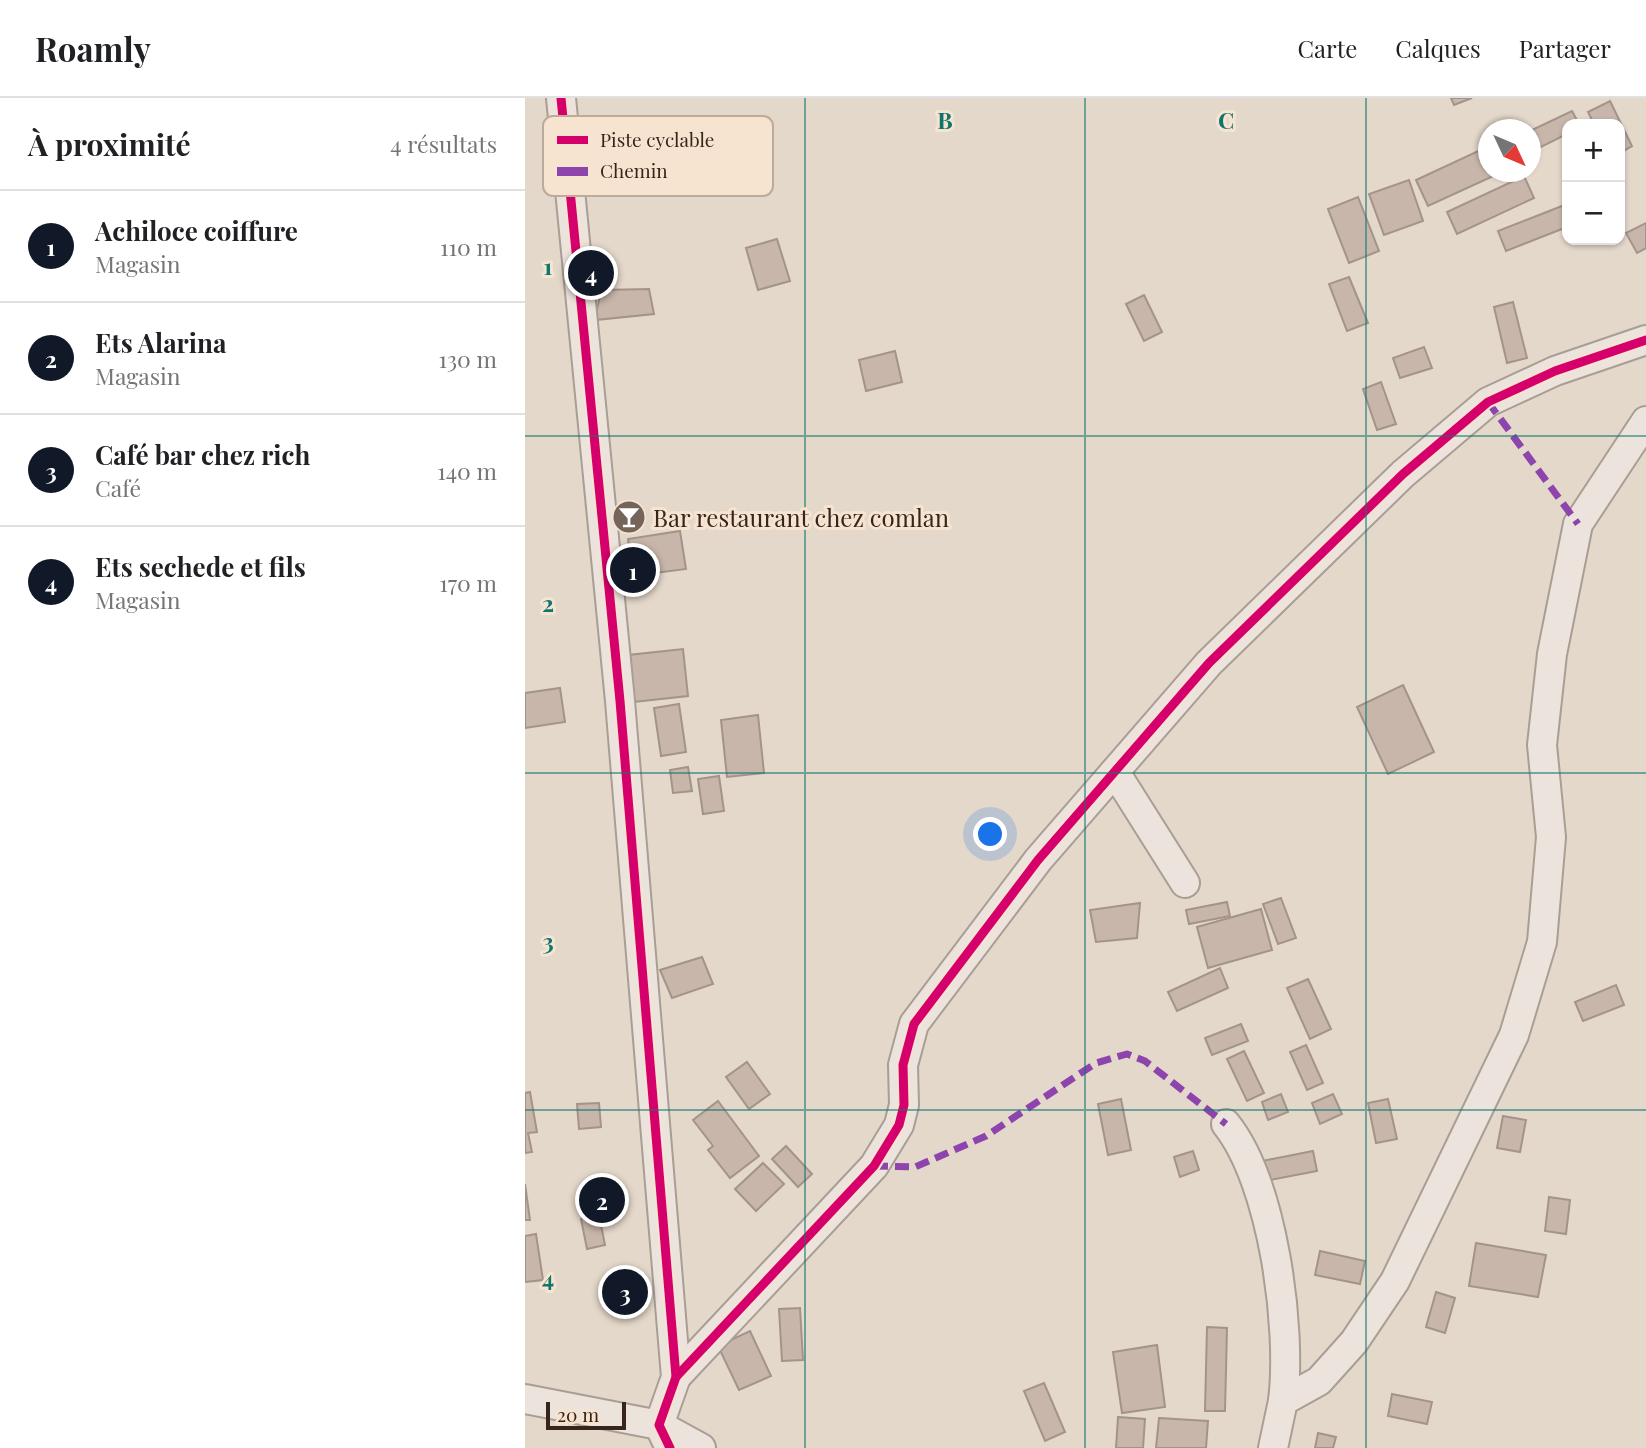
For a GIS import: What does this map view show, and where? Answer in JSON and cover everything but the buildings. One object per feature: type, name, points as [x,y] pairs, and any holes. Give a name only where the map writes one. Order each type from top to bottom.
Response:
[{"type":"street","points":[[561,98],[563,116]]},
{"type":"street","points":[[571,196],[620,701],[676,1377],[665,1436]]},
{"type":"street","points":[[676,1377],[874,1166],[899,1125],[904,1105],[903,1065],[914,1024],[1038,860],[1209,663],[1403,474],[1487,402],[1555,371],[1646,340]]},
{"type":"street","points":[[1283,1401],[1319,1381],[1354,1342],[1395,1281],[1514,1035],[1542,942],[1551,837],[1542,745],[1552,654],[1578,524],[1646,421]]},
{"type":"street","points":[[1115,772],[1185,883]]},
{"type":"street","points":[[1226,1124],[1242,1144],[1260,1189],[1284,1314],[1288,1361],[1273,1448]]},
{"type":"street","points":[[525,1399],[701,1448]]},
{"type":"marked path","points":[[1488,402],[1578,524]]},
{"type":"marked path","points":[[874,1166],[915,1167],[986,1136],[1096,1063],[1127,1054],[1145,1061],[1226,1124]]},
{"type":"cycle path","points":[[561,98],[563,116]]},
{"type":"cycle path","points":[[571,196],[620,701],[676,1377],[659,1425],[670,1448]]},
{"type":"cycle path","points":[[676,1377],[874,1166],[899,1125],[904,1105],[903,1065],[914,1024],[1038,860],[1209,663],[1403,474],[1488,402],[1555,371],[1646,340]]},
{"type":"place","name":"Ets sechede et fils","points":[[591,273]]},
{"type":"place","name":"Bar restaurant chez comlan","points":[[629,517]]},
{"type":"place","name":"Achiloce coiffure","points":[[633,570]]},
{"type":"place","name":"Ets Alarina","points":[[602,1200]]},
{"type":"place","name":"Café bar chez rich","points":[[625,1292]]}]
